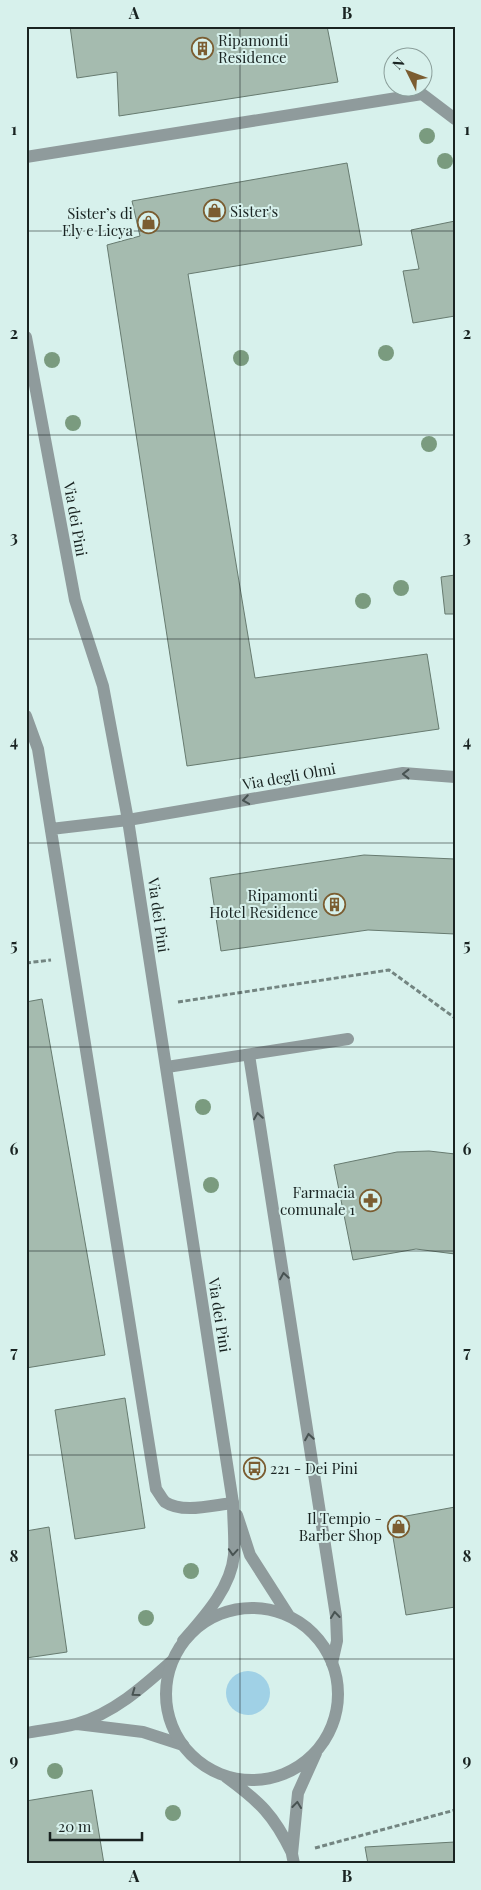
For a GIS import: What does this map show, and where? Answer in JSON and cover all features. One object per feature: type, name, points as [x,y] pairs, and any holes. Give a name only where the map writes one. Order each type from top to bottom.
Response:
[{"type":"street","points":[[26,156],[422,94],[455,119]]},
{"type":"street","name":"Via dei Pini","points":[[26,337],[75,600],[103,686],[128,820],[233,1503],[234,1556],[226,1580],[213,1607],[183,1641]]},
{"type":"street","points":[[26,716],[38,749],[156,1489],[164,1502],[175,1506],[186,1508],[233,1503]]},
{"type":"street","name":"Via degli Olmi","points":[[51,829],[128,820],[403,773],[455,777]]},
{"type":"street","points":[[167,1067],[348,1039]]},
{"type":"street","points":[[249,1055],[336,1616],[337,1641],[332,1663]]},
{"type":"street","name":"Via dei Pini","points":[[233,1503],[250,1555],[289,1616]]},
{"type":"street","points":[[261,1608],[289,1616],[322,1644],[332,1663],[337,1685],[337,1707],[330,1729],[319,1747],[298,1793],[293,1859],[280,1828],[259,1802],[224,1776],[201,1764],[182,1746],[171,1726],[166,1705],[166,1683],[172,1661],[183,1641],[205,1622],[231,1610],[261,1608]]},
{"type":"street","points":[[26,1733],[77,1724],[110,1709],[136,1693],[172,1661]]},
{"type":"street","points":[[77,1724],[143,1732],[182,1746]]},
{"type":"street","points":[[224,1776],[250,1780],[276,1776],[300,1765],[319,1747]]},
{"type":"path","points":[[157,1006],[389,970],[455,1018]]},
{"type":"path","points":[[293,1859],[455,1810]]},
{"type":"water","points":[[252,1671],[264,1677],[269,1684],[269,1702],[264,1709],[257,1714],[244,1715],[236,1712],[229,1705],[226,1689],[229,1681],[236,1674]]},
{"type":"building","name":"Ripamonti Residence","points":[[70,26],[327,26],[338,82],[119,116],[117,72],[77,78]]},
{"type":"building","points":[[347,163],[362,245],[188,274],[255,678],[427,654],[439,729],[187,766],[107,245],[140,236],[132,201]]},
{"type":"building","points":[[455,221],[455,316],[413,323],[403,271],[419,269],[411,230]]},
{"type":"building","points":[[455,575],[455,614],[445,614],[441,577]]},
{"type":"building","name":"Ripamonti Hotel Residence","points":[[364,855],[455,859],[455,934],[368,930],[221,951],[210,878]]},
{"type":"building","points":[[42,999],[105,1355],[26,1368],[26,1002]]},
{"type":"building","points":[[429,1151],[455,1154],[455,1254],[416,1249],[353,1260],[334,1165],[397,1152]]},
{"type":"building","points":[[125,1398],[145,1528],[75,1539],[55,1410]]},
{"type":"building","points":[[455,1507],[455,1607],[406,1615],[390,1519]]},
{"type":"building","points":[[49,1527],[67,1652],[26,1658],[26,1531]]},
{"type":"building","points":[[92,1790],[104,1864],[26,1864],[26,1801]]},
{"type":"building","points":[[455,1842],[455,1864],[368,1864],[365,1847]]},
{"type":"place","name":"Ripamonti Residence","points":[[202,49]]},
{"type":"place","name":"Sister's","points":[[214,211]]},
{"type":"place","name":"Sister’s di Ely e Licya","points":[[149,222]]},
{"type":"place","name":"Ripamonti Hotel Residence","points":[[334,904]]},
{"type":"place","name":"Farmacia comunale 1","points":[[371,1201]]},
{"type":"place","name":"221 - Dei Pini","points":[[254,1468]]},
{"type":"place","name":"Il Tempio - Barber Shop","points":[[398,1527]]}]
